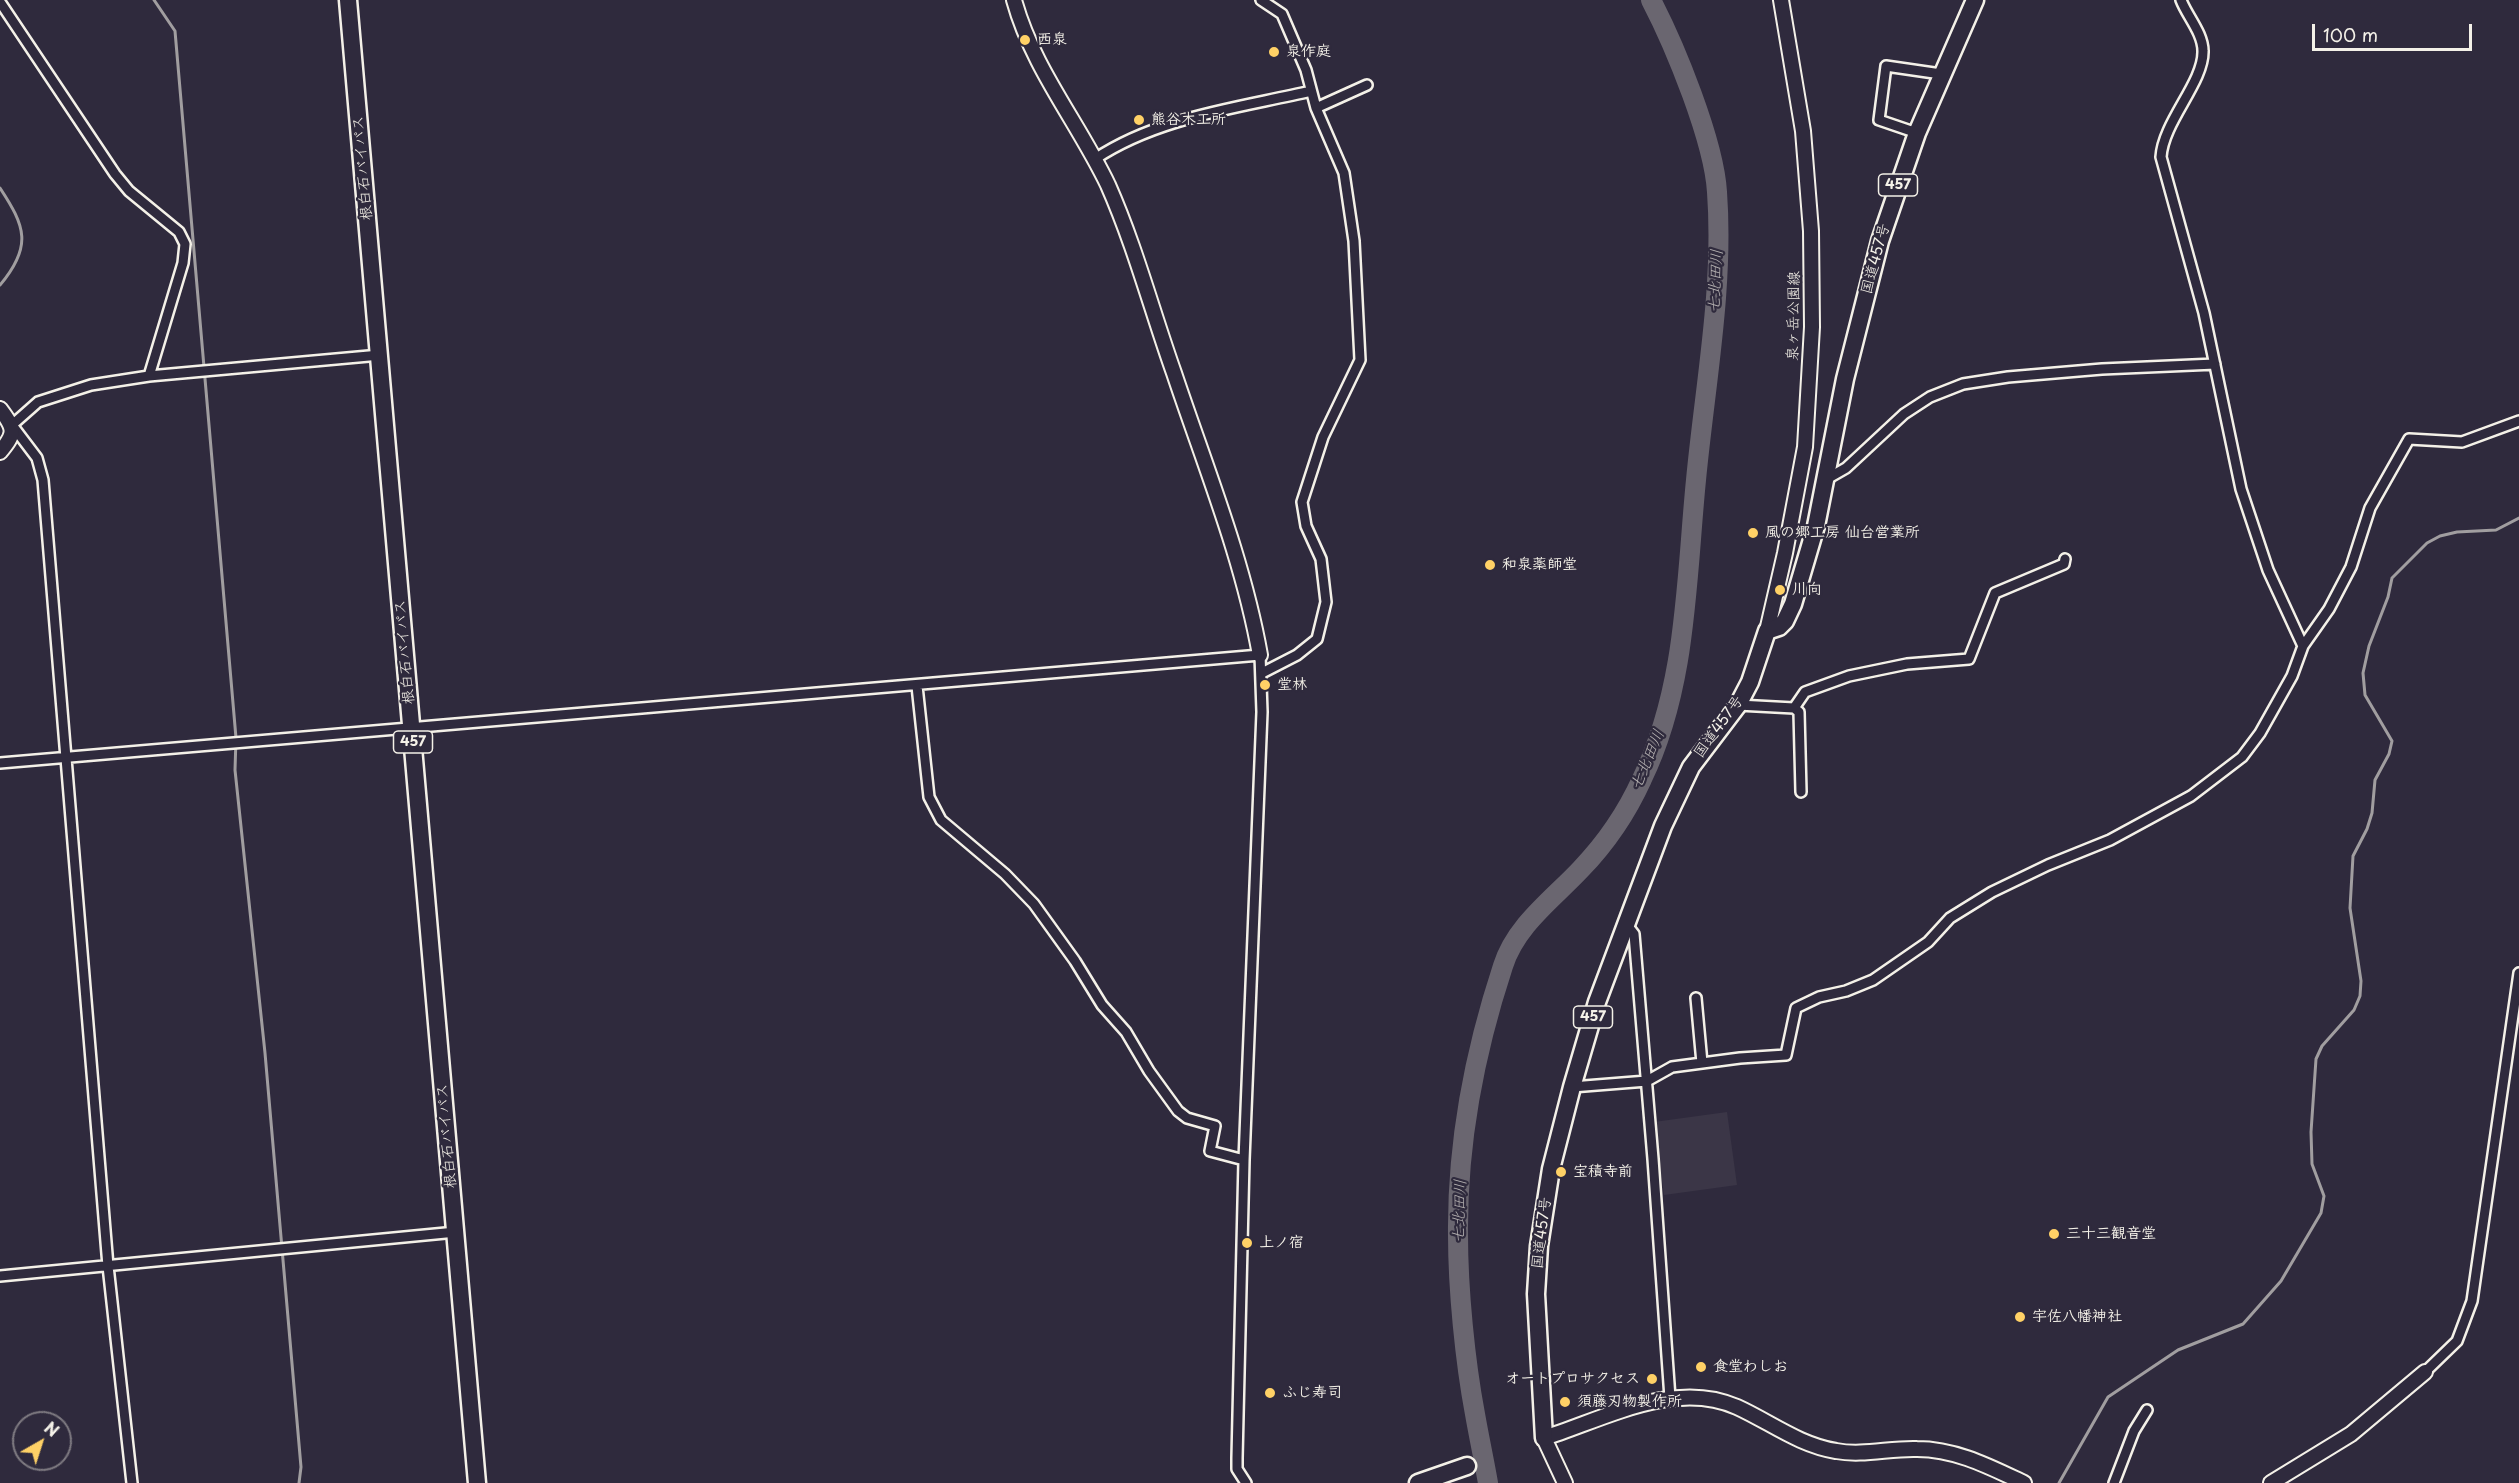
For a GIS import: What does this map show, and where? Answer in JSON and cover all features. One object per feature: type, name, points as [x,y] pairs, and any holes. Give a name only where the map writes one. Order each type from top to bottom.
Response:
[{"type":"highway","name":"根白石バイパス","points":[[348,0],[477,1483]]},
{"type":"highway","name":"国道457号","points":[[1544,1438],[1536,1294],[1539,1246],[1551,1169],[1597,1002],[1663,826],[1691,767],[1738,705],[1750,682],[1767,631],[1779,627],[1785,621],[1793,604],[1816,526],[1845,379],[1880,241],[1917,133],[1975,0]]},
{"type":"highway","points":[[1418,1483],[1467,1466]]},
{"type":"main road","points":[[1014,0],[1035,58],[1095,159],[1132,248],[1220,509],[1254,619],[1260,655]]},
{"type":"main road","name":"泉ヶ岳公園線","points":[[1767,631],[1785,553],[1804,447],[1812,327],[1811,231],[1803,131],[1781,0]]},
{"type":"main road","points":[[0,409],[12,425],[12,436],[0,452]]},
{"type":"main road","points":[[2271,1483],[2351,1434],[2426,1372]]},
{"type":"main road","points":[[1565,1483],[1544,1438],[1670,1398],[1694,1397],[1718,1400],[1816,1447],[1855,1454],[1934,1450],[1969,1458],[2024,1483]]},
{"type":"street","points":[[1261,0],[1282,14],[1306,70],[1316,108],[1344,173],[1354,241],[1360,360],[1323,437],[1302,502],[1306,526],[1321,559],[1326,602],[1317,639],[1297,655],[1262,674]]},
{"type":"street","points":[[2181,0],[2200,38],[2203,51],[2200,65],[2162,142],[2161,157],[2190,259],[2215,364],[2238,477],[2268,570],[2303,646]]},
{"type":"street","points":[[0,2],[115,174],[129,191],[179,232],[185,244],[183,263],[149,376]]},
{"type":"street","points":[[1917,133],[1879,120],[1886,66],[1941,74]]},
{"type":"street","points":[[1316,108],[1367,85]]},
{"type":"street","points":[[1095,159],[1118,143],[1149,129],[1311,91]]},
{"type":"street","points":[[132,1483],[108,1266],[41,466],[31,447],[12,425],[39,402],[91,385],[149,376],[380,355]]},
{"type":"street","points":[[1825,480],[1846,468],[1904,414],[1929,397],[1963,384],[2008,377],[2102,369],[2215,364]]},
{"type":"street","points":[[1572,1086],[1647,1081],[1672,1067],[1786,1055],[1796,1008],[1819,997],[1845,991],[1873,980],[1928,942],[1950,918],[1992,892],[2048,865],[2110,840],[2191,796],[2242,757],[2255,741],[2292,676],[2303,646],[2330,609],[2351,567],[2370,508],[2409,439],[2462,442],[2519,421]]},
{"type":"street","points":[[1794,708],[1805,692],[1849,676],[1907,664],[1969,659],[1995,593],[2064,564],[2065,559]]},
{"type":"street","points":[[0,763],[1260,655],[1262,674],[1254,963],[1244,1160],[1237,1458],[1237,1469],[1246,1483]]},
{"type":"street","points":[[917,686],[929,797],[940,820],[1005,874],[1034,904],[1075,961],[1102,1005],[1126,1032],[1149,1071],[1178,1111],[1187,1118],[1215,1126],[1210,1151],[1244,1160]]},
{"type":"street","points":[[1738,705],[1794,708],[1799,712],[1801,792]]},
{"type":"street","points":[[1627,925],[1634,934],[1670,1398]]},
{"type":"street","points":[[2426,1372],[2457,1341],[2472,1301],[2519,973]]},
{"type":"street","points":[[1696,998],[1702,1063]]},
{"type":"street","points":[[0,1276],[456,1232]]},
{"type":"street","points":[[2114,1483],[2134,1431],[2147,1410]]},
{"type":"shaded area","points":[[1727,1112],[1737,1185],[1664,1195],[1654,1122]]},
{"type":"waterway","points":[[154,0],[175,31],[236,738],[235,770],[265,1053],[301,1467],[299,1483]]},
{"type":"waterway","name":"七北田川","points":[[1488,1483],[1468,1371],[1458,1256],[1458,1201],[1464,1132],[1476,1064],[1493,998],[1509,951],[1536,913],[1599,849],[1623,815],[1642,779],[1657,744],[1668,707],[1682,632],[1716,300],[1717,192],[1709,147],[1692,94],[1651,0]]},
{"type":"waterway","points":[[0,188],[15,214],[22,236],[17,259],[0,285]]},
{"type":"waterway","points":[[2059,1483],[2108,1397],[2178,1350],[2243,1324],[2281,1281],[2321,1213],[2324,1196],[2312,1164],[2311,1132],[2316,1059],[2322,1046],[2354,1010],[2360,996],[2361,981],[2350,908],[2353,856],[2367,829],[2372,813],[2375,780],[2389,754],[2392,741],[2365,695],[2363,673],[2369,646],[2388,597],[2392,578],[2427,543],[2440,536],[2457,532],[2496,530],[2519,518]]},
{"type":"place","name":"西泉","points":[[1025,40]]},
{"type":"place","name":"泉作庭","points":[[1274,52]]},
{"type":"place","name":"熊谷木工所","points":[[1139,120]]},
{"type":"place","name":"風の郷工房 仙台営業所","points":[[1753,533]]},
{"type":"place","name":"和泉薬師堂","points":[[1490,565]]},
{"type":"place","name":"川向","points":[[1780,590]]},
{"type":"place","name":"堂林","points":[[1265,685]]},
{"type":"place","name":"宝積寺前","points":[[1561,1172]]},
{"type":"place","name":"三十三観音堂","points":[[2054,1234]]},
{"type":"place","name":"上ノ宿","points":[[1247,1243]]},
{"type":"place","name":"宇佐八幡神社","points":[[2020,1317]]},
{"type":"place","name":"食堂わしお","points":[[1701,1367]]},
{"type":"place","name":"オートプロサクセス","points":[[1652,1379]]},
{"type":"place","name":"ふじ寿司","points":[[1270,1393]]},
{"type":"place","name":"須藤刃物製作所","points":[[1565,1402]]}]
